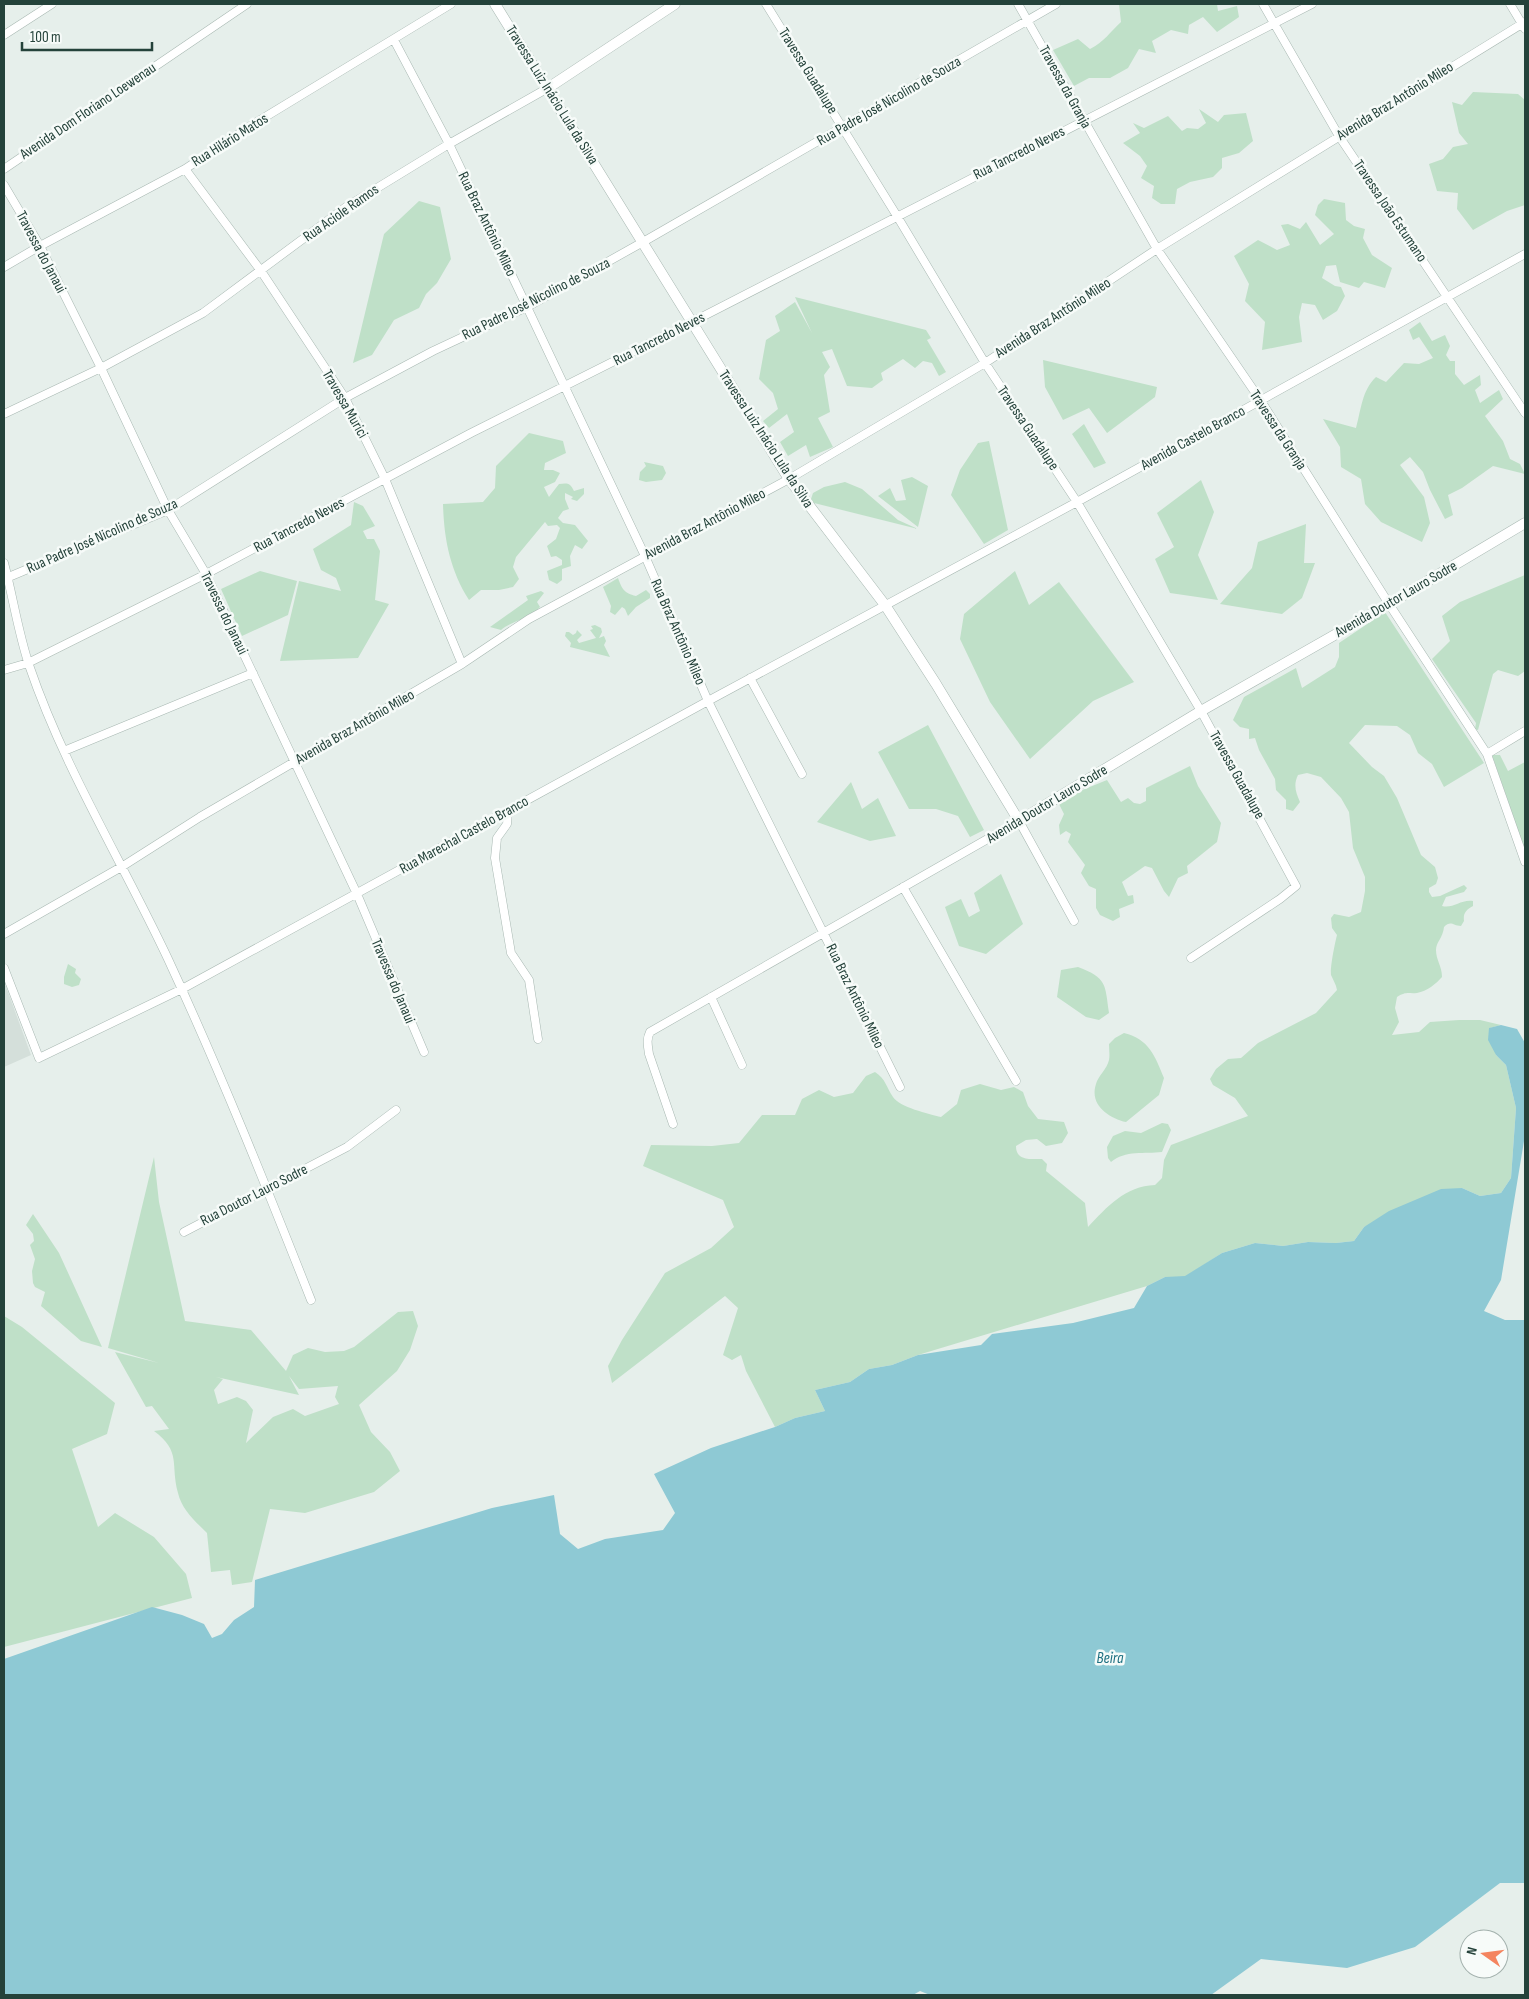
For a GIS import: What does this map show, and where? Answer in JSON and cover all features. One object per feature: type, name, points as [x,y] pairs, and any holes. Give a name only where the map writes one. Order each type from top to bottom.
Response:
[{"type":"street","points":[[4,35],[52,4]]},
{"type":"street","name":"Avenida Dom Floriano Loewenau","points":[[4,168],[236,7],[247,4]]},
{"type":"street","name":"Rua Hilário Matos","points":[[4,267],[185,169],[252,125],[451,4]]},
{"type":"street","name":"Travessa Luiz Inácio Lula da Silva","points":[[495,4],[789,480],[885,605],[941,692],[1019,821],[1074,921]]},
{"type":"street","name":"Rua Aciole Ramos","points":[[4,414],[101,368],[204,313],[346,207],[449,144],[548,88],[675,4]]},
{"type":"street","name":"Travessa Guadalupe","points":[[766,4],[843,127],[985,363],[1078,502],[1201,711],[1296,886],[1280,899],[1191,958]]},
{"type":"street","name":"Travessa da Granja","points":[[1018,4],[1158,249],[1261,401],[1486,754],[1525,862]]},
{"type":"street","name":"Rua Padre José Nicolino de Souza","points":[[6,579],[168,510],[345,398],[433,350],[527,307],[1056,4]]},
{"type":"street","name":"Travessa João Estumano","points":[[1263,4],[1339,136],[1525,413]]},
{"type":"street","name":"Rua Tancredo Neves","points":[[4,670],[28,663],[206,574],[471,433],[692,322],[1312,4]]},
{"type":"street","points":[[1510,4],[1524,25]]},
{"type":"street","name":"Avenida Braz Antônio Mileo","points":[[4,934],[123,866],[200,816],[462,664],[529,619],[789,480],[985,363],[1158,249],[1339,136],[1524,25]]},
{"type":"street","name":"Rua Braz Antônio Mileo","points":[[394,40],[449,144],[527,307],[645,556],[708,701],[900,1087]]},
{"type":"street","name":"Travessa Murici","points":[[185,169],[261,271],[345,398],[385,479],[462,664]]},
{"type":"street","name":"Travessa do Janaui","points":[[4,185],[40,246],[101,368],[168,510],[206,574],[357,894],[424,1052]]},
{"type":"street","name":"Avenida Castelo Branco","points":[[885,605],[1078,502],[1525,254]]},
{"type":"street","name":"Avenida Doutor Lauro Sodre","points":[[674,1124],[649,1054],[647,1037],[650,1032],[1019,821],[1201,711],[1389,604],[1525,523]]},
{"type":"street","points":[[4,563],[6,579],[28,663],[71,768],[123,866],[182,989],[312,1300]]},
{"type":"street","name":"Rua Marechal Castelo Branco","points":[[4,968],[39,1058],[182,989],[885,605]]},
{"type":"street","points":[[64,751],[253,673]]},
{"type":"street","points":[[750,678],[802,774]]},
{"type":"street","points":[[1486,754],[1525,730]]},
{"type":"street","points":[[508,811],[507,824],[497,838],[495,858],[511,953],[529,980],[538,1039]]},
{"type":"street","points":[[903,887],[1016,1081]]},
{"type":"street","points":[[711,997],[742,1065]]},
{"type":"street","name":"Rua Doutor Lauro Sodre","points":[[184,1232],[347,1147],[396,1110]]},
{"type":"shaded area","points":[[4,981],[31,1055],[4,1067]]},
{"type":"green space","points":[[1119,4],[1217,4],[1218,11],[1237,6],[1239,17],[1217,32],[1203,17],[1189,25],[1188,34],[1171,30],[1152,41],[1156,53],[1139,49],[1128,68],[1110,78],[1089,78],[1074,86],[1053,50],[1078,39],[1090,49],[1095,46],[1121,22]]},
{"type":"green space","points":[[1473,92],[1518,94],[1525,100],[1525,205],[1507,211],[1473,230],[1457,209],[1458,193],[1437,191],[1429,164],[1443,159],[1453,147],[1468,144],[1459,133],[1452,102],[1462,105]]},
{"type":"green space","points":[[1199,109],[1218,122],[1224,115],[1246,113],[1253,141],[1239,153],[1222,158],[1222,168],[1213,177],[1190,182],[1177,189],[1175,204],[1161,204],[1152,198],[1154,186],[1141,178],[1147,166],[1140,156],[1123,143],[1140,133],[1133,123],[1144,128],[1168,116],[1182,131],[1187,128],[1198,129],[1206,123]]},
{"type":"green space","points":[[1324,199],[1345,203],[1346,220],[1354,226],[1365,229],[1363,238],[1372,255],[1392,268],[1385,288],[1364,282],[1359,288],[1340,282],[1336,265],[1326,266],[1322,278],[1335,286],[1341,287],[1345,296],[1337,311],[1323,320],[1315,305],[1302,303],[1299,317],[1302,342],[1262,350],[1265,322],[1245,301],[1249,284],[1234,256],[1258,240],[1277,250],[1290,245],[1281,225],[1288,224],[1300,229],[1306,222],[1320,245],[1334,234],[1315,215],[1318,205]]},
{"type":"green space","points":[[419,201],[440,207],[451,259],[437,283],[426,294],[419,308],[394,320],[372,355],[353,363],[384,234]]},
{"type":"green space","points":[[795,297],[926,330],[931,338],[927,340],[946,372],[939,376],[932,363],[923,361],[915,368],[903,359],[881,373],[883,380],[872,388],[847,386],[832,349],[822,352],[830,367],[824,375],[830,412],[818,418],[833,447],[810,457],[806,445],[788,456],[780,442],[794,432],[787,414],[769,428],[763,421],[778,409],[773,393],[759,379],[766,340],[780,331],[775,316],[795,302],[812,333]]},
{"type":"green space","points":[[1420,322],[1432,341],[1445,335],[1450,346],[1446,355],[1450,361],[1455,361],[1455,374],[1464,385],[1480,375],[1481,385],[1475,390],[1480,403],[1499,390],[1503,399],[1485,416],[1503,441],[1510,459],[1520,464],[1525,474],[1493,466],[1462,488],[1448,495],[1453,515],[1445,519],[1423,472],[1410,457],[1400,465],[1424,497],[1430,523],[1422,542],[1381,522],[1365,504],[1361,479],[1341,467],[1340,447],[1323,419],[1356,428],[1365,394],[1376,377],[1386,382],[1404,363],[1419,364],[1433,358],[1419,337],[1413,340],[1409,330]]},
{"type":"green space","points":[[1043,360],[1157,387],[1155,397],[1107,433],[1089,408],[1063,420],[1045,387]]},
{"type":"green space","points":[[1084,424],[1106,463],[1094,468],[1072,434]]},
{"type":"green space","points":[[529,433],[563,441],[566,453],[545,463],[544,470],[553,470],[560,473],[555,482],[544,487],[549,497],[559,484],[568,484],[574,491],[584,488],[584,494],[577,501],[571,499],[573,497],[565,493],[569,509],[563,511],[558,518],[563,523],[575,525],[588,541],[582,549],[575,545],[570,556],[571,566],[562,569],[562,580],[557,584],[549,580],[547,571],[562,565],[562,560],[556,556],[551,557],[547,546],[556,539],[560,528],[557,525],[548,526],[545,522],[516,557],[513,567],[519,579],[513,587],[499,590],[481,590],[469,600],[462,589],[449,554],[443,504],[483,502],[495,488],[496,466]]},
{"type":"green space","points":[[989,441],[1008,530],[984,544],[951,495],[960,470],[978,443]]},
{"type":"green space","points":[[644,462],[663,466],[666,473],[662,480],[646,482],[639,480],[640,472],[646,466]]},
{"type":"green space","points":[[912,477],[928,486],[918,527],[878,496],[890,488],[896,501],[906,500],[901,480]]},
{"type":"green space","points":[[1201,480],[1214,512],[1198,555],[1218,600],[1170,593],[1155,559],[1174,547],[1157,513]]},
{"type":"green space","points":[[845,482],[862,489],[898,520],[918,529],[810,502],[813,493],[824,487]]},
{"type":"green space","points":[[354,502],[363,506],[375,526],[363,531],[367,539],[374,539],[380,551],[375,600],[389,604],[358,658],[280,661],[299,581],[341,591],[336,578],[321,570],[313,549],[351,525]]},
{"type":"green space","points":[[1306,524],[1304,563],[1315,563],[1302,598],[1282,614],[1220,604],[1252,568],[1258,542]]},
{"type":"green space","points":[[260,571],[297,581],[288,615],[242,636],[221,589]]},
{"type":"green space","points":[[1015,571],[1029,605],[1059,582],[1134,682],[1093,701],[1030,759],[990,702],[960,639],[964,614]]},
{"type":"green space","points":[[1525,575],[1525,671],[1518,676],[1498,670],[1493,674],[1478,730],[1475,729],[1476,723],[1432,659],[1450,641],[1442,616],[1460,602]]},
{"type":"green space","points":[[618,578],[626,592],[636,596],[646,590],[650,594],[650,598],[636,607],[628,616],[622,607],[615,615],[610,612],[611,606],[603,587]]},
{"type":"green space","points":[[541,591],[544,593],[537,602],[540,607],[536,611],[501,630],[490,627],[528,600],[526,596]]},
{"type":"green space","points":[[1385,612],[1484,763],[1444,787],[1432,764],[1418,753],[1410,735],[1397,726],[1365,725],[1349,743],[1372,767],[1384,776],[1397,798],[1421,855],[1435,867],[1438,878],[1436,884],[1429,888],[1432,897],[1440,896],[1464,885],[1467,888],[1464,892],[1446,897],[1442,906],[1446,907],[1465,901],[1473,901],[1473,906],[1466,912],[1461,926],[1450,924],[1444,927],[1436,950],[1442,977],[1424,991],[1405,993],[1397,997],[1395,1008],[1399,1022],[1392,1035],[1419,1032],[1430,1022],[1480,1020],[1501,1025],[1490,1028],[1496,1055],[1506,1065],[1516,1108],[1511,1178],[1501,1193],[1480,1196],[1462,1188],[1364,1227],[1354,1241],[1336,1243],[1308,1242],[1283,1246],[1255,1243],[1222,1253],[1185,1277],[1165,1277],[1147,1286],[918,1355],[892,1365],[869,1369],[850,1382],[815,1390],[825,1411],[795,1418],[775,1427],[746,1371],[741,1355],[732,1360],[723,1355],[738,1308],[725,1296],[612,1383],[608,1366],[622,1340],[665,1273],[711,1248],[734,1227],[723,1200],[643,1166],[651,1145],[712,1146],[739,1143],[762,1115],[795,1115],[802,1099],[819,1090],[834,1097],[853,1093],[866,1076],[875,1072],[884,1080],[896,1101],[915,1110],[941,1117],[957,1104],[961,1090],[980,1084],[1001,1090],[1014,1087],[1023,1092],[1028,1106],[1038,1119],[1064,1122],[1068,1133],[1062,1143],[1046,1146],[1037,1139],[1026,1140],[1016,1146],[1017,1151],[1024,1158],[1042,1159],[1047,1164],[1046,1171],[1085,1203],[1088,1227],[1110,1205],[1126,1193],[1144,1186],[1155,1185],[1162,1178],[1164,1160],[1171,1145],[1248,1116],[1235,1098],[1213,1085],[1210,1079],[1216,1069],[1228,1059],[1241,1058],[1258,1043],[1316,1013],[1337,990],[1331,975],[1337,935],[1332,928],[1331,918],[1334,914],[1349,917],[1361,912],[1365,891],[1365,877],[1353,848],[1349,812],[1341,798],[1321,777],[1307,773],[1298,775],[1296,779],[1297,795],[1300,802],[1293,811],[1286,809],[1286,800],[1276,790],[1275,779],[1259,750],[1255,738],[1249,739],[1249,729],[1240,727],[1233,720],[1244,697],[1296,668],[1302,688],[1335,667],[1339,657],[1339,643]]},
{"type":"green space","points":[[595,625],[601,628],[602,632],[599,638],[604,636],[606,641],[604,645],[610,657],[570,647],[571,643],[565,636],[566,632],[573,635],[577,630],[582,635],[577,640],[579,643],[596,638],[590,630],[593,629],[591,626]]},
{"type":"green space","points":[[928,725],[984,830],[970,837],[958,816],[936,809],[909,809],[878,752]]},
{"type":"green space","points":[[1492,755],[1500,755],[1508,771],[1525,762],[1525,850]]},
{"type":"green space","points":[[1190,766],[1198,786],[1221,823],[1217,842],[1187,866],[1188,873],[1178,878],[1169,897],[1152,868],[1145,866],[1122,882],[1128,896],[1133,895],[1134,903],[1119,909],[1120,917],[1113,921],[1100,915],[1096,908],[1096,889],[1089,886],[1081,873],[1085,865],[1068,842],[1071,834],[1066,831],[1060,835],[1059,825],[1064,814],[1059,804],[1080,791],[1107,780],[1121,802],[1128,798],[1134,803],[1140,804],[1146,801],[1146,788]]},
{"type":"green space","points":[[851,782],[862,809],[878,798],[896,836],[870,841],[817,822]]},
{"type":"green space","points":[[1001,874],[1023,924],[986,954],[959,946],[945,907],[961,899],[969,917],[980,911],[974,893]]},
{"type":"green space","points":[[68,964],[76,969],[75,973],[81,979],[79,985],[72,987],[64,984]]},
{"type":"green space","points":[[1078,967],[1095,975],[1103,983],[1107,995],[1109,1013],[1099,1020],[1086,1017],[1057,997],[1061,970]]},
{"type":"green space","points":[[1124,1033],[1140,1039],[1145,1044],[1154,1056],[1164,1078],[1159,1095],[1126,1122],[1107,1114],[1095,1098],[1097,1081],[1109,1060],[1109,1044]]},
{"type":"green space","points":[[1162,1123],[1168,1124],[1171,1130],[1162,1152],[1129,1154],[1111,1162],[1108,1158],[1107,1147],[1113,1136],[1125,1131],[1141,1133]]},
{"type":"green space","points":[[154,1157],[159,1202],[185,1321],[251,1330],[286,1371],[293,1355],[308,1348],[325,1352],[344,1351],[354,1347],[398,1312],[413,1311],[418,1326],[410,1350],[397,1371],[359,1405],[371,1432],[390,1452],[400,1471],[374,1492],[305,1513],[270,1509],[252,1582],[232,1585],[230,1570],[211,1572],[207,1533],[190,1515],[180,1499],[172,1452],[163,1439],[154,1431],[169,1429],[152,1406],[146,1407],[115,1352],[159,1363],[108,1348]],"holes":[[[289,1376],[299,1389],[338,1386],[335,1397],[339,1404],[305,1416],[293,1409],[273,1417],[246,1443],[253,1410],[246,1401],[237,1397],[218,1404],[214,1390],[223,1379],[216,1377],[299,1395]]]},
{"type":"green space","points":[[33,1214],[59,1253],[102,1347],[81,1341],[41,1306],[45,1292],[35,1287],[33,1283],[32,1271],[35,1259],[30,1245],[34,1241],[33,1234],[26,1225]]},
{"type":"green space","points":[[4,1316],[22,1327],[115,1403],[107,1434],[72,1449],[98,1527],[115,1513],[154,1537],[186,1574],[192,1598],[4,1647]]},
{"type":"water","name":"Beira","points":[[1501,1025],[1517,1029],[1525,1043],[1525,1135],[1501,1280],[1484,1311],[1505,1320],[1525,1320],[1525,1883],[1500,1883],[1415,1947],[1347,1968],[1261,1959],[1211,1995],[930,1995],[920,1991],[913,1995],[4,1995],[4,1659],[152,1607],[182,1615],[204,1624],[212,1638],[222,1634],[234,1620],[254,1607],[255,1580],[492,1508],[554,1495],[560,1534],[578,1549],[605,1539],[663,1530],[675,1513],[654,1474],[711,1448],[775,1427],[795,1418],[825,1411],[815,1390],[850,1382],[869,1369],[892,1365],[918,1355],[981,1345],[992,1334],[1073,1323],[1134,1308],[1147,1286],[1165,1277],[1185,1276],[1222,1253],[1255,1243],[1283,1246],[1308,1242],[1336,1243],[1354,1241],[1364,1227],[1389,1211],[1441,1189],[1462,1188],[1480,1196],[1501,1193],[1511,1178],[1516,1108],[1506,1065],[1496,1055],[1488,1040],[1489,1028]]}]
